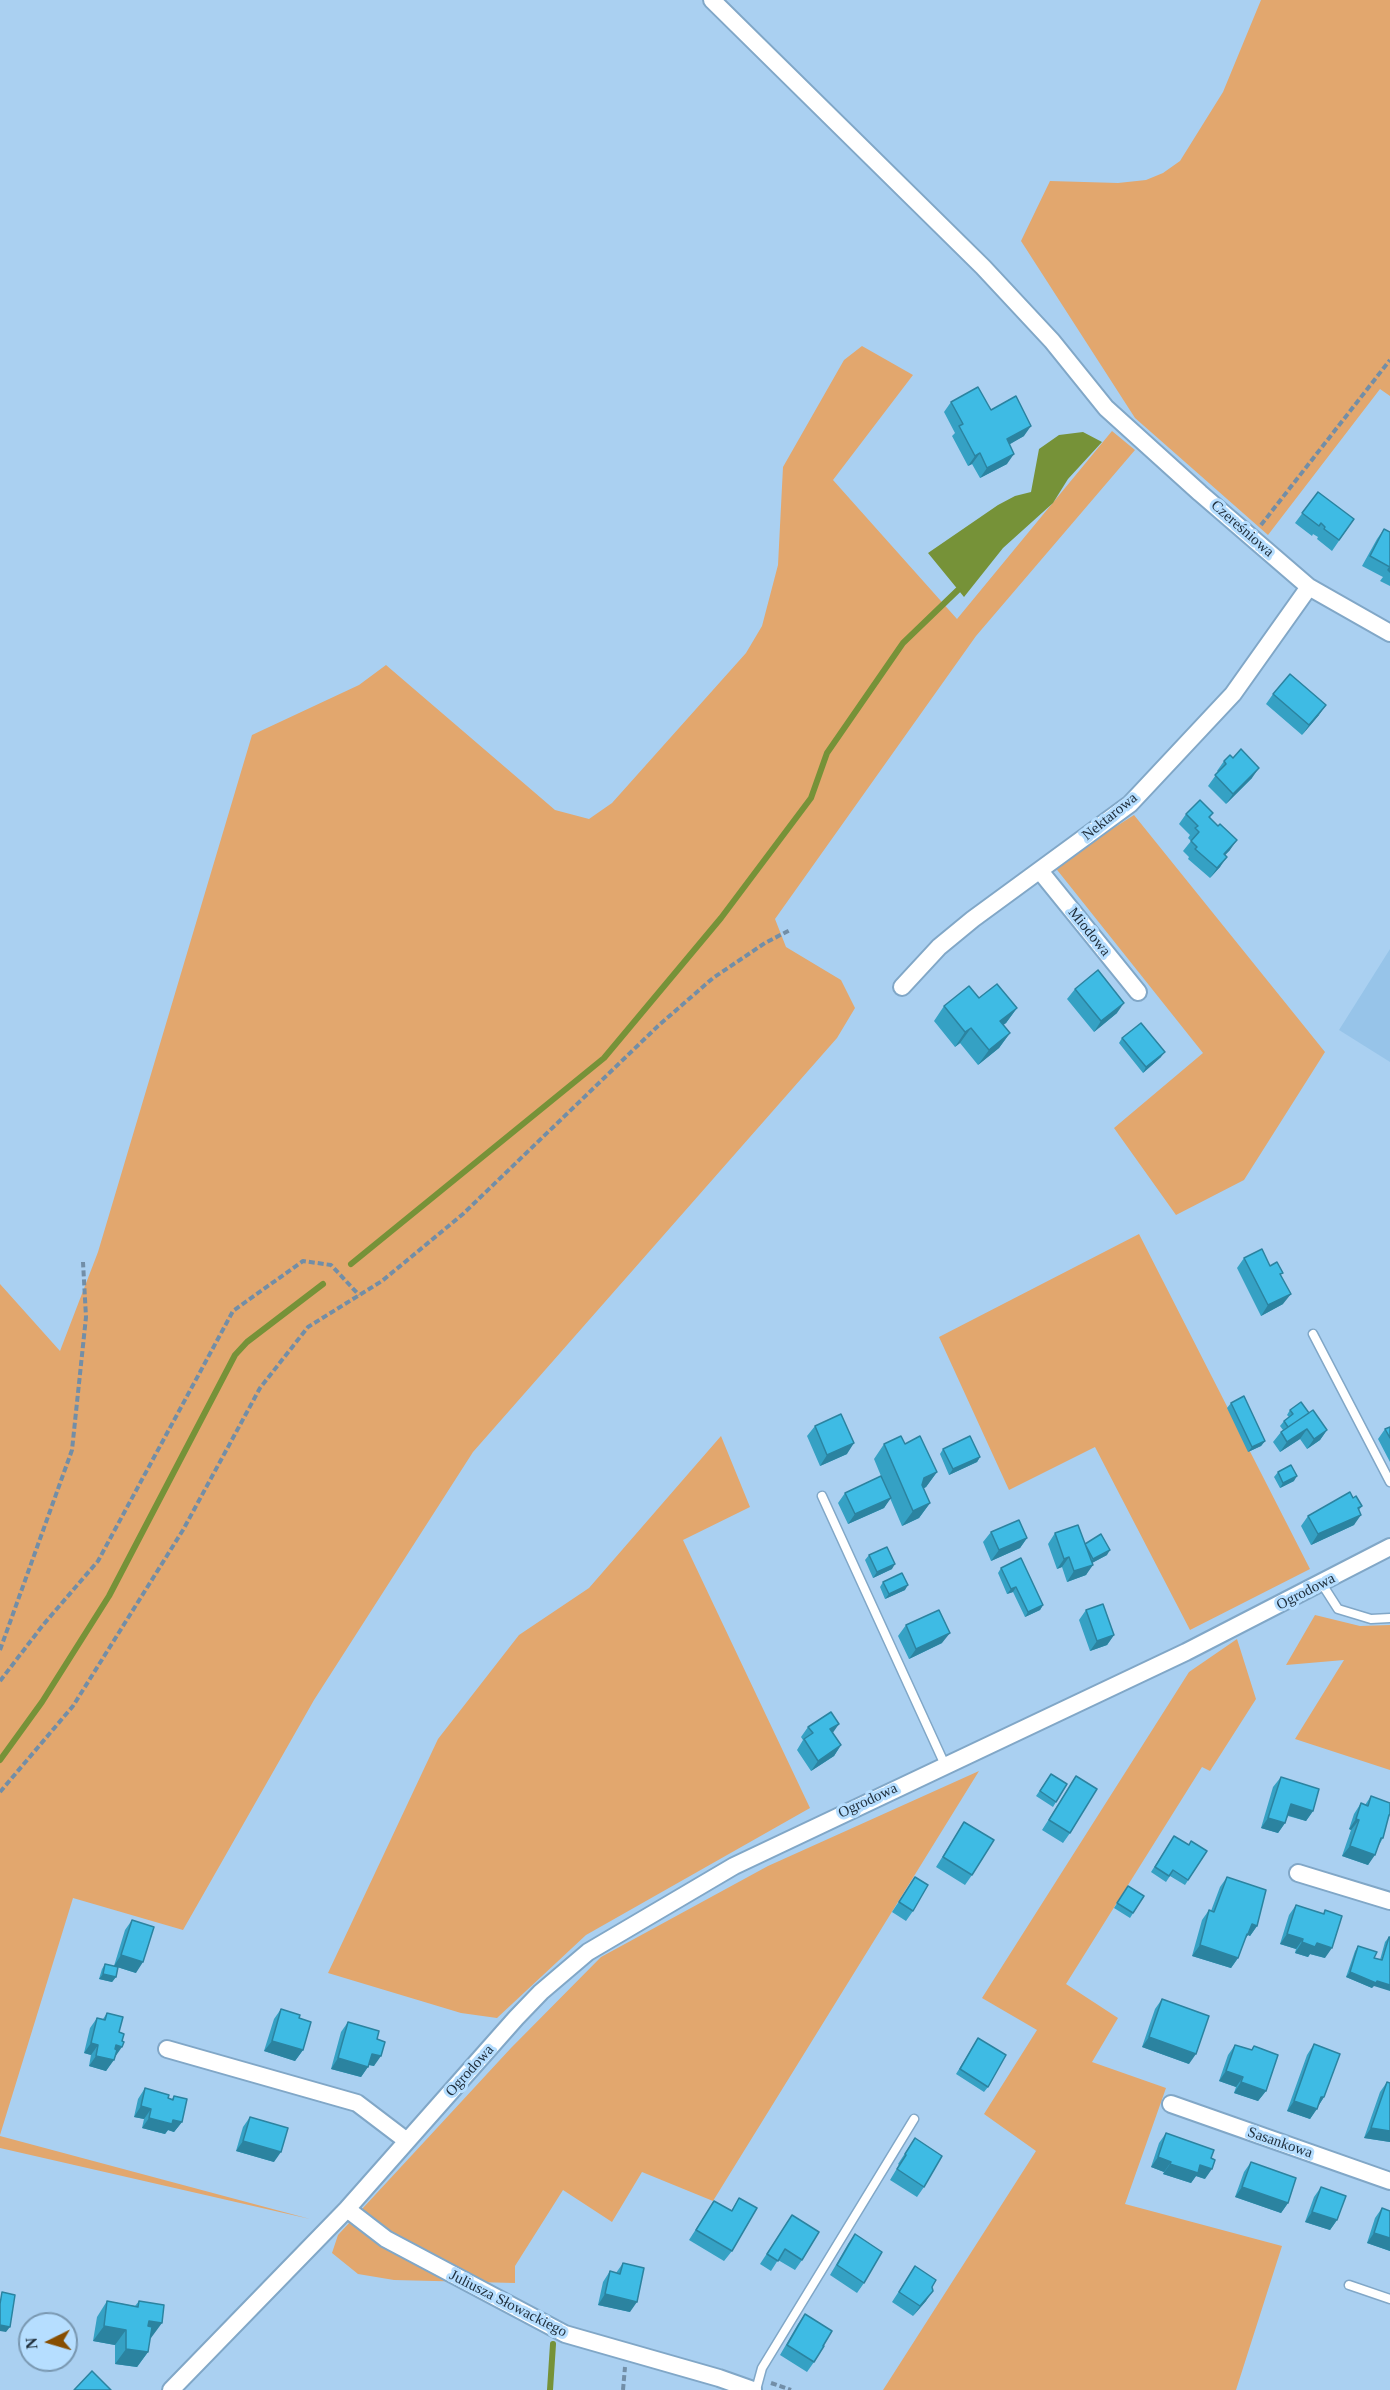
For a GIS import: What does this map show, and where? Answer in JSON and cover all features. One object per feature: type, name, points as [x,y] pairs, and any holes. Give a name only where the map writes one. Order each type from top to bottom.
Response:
[{"type":"street","name":"Czereśniowa","points":[[712,0],[983,267],[1052,341],[1106,408],[1309,587],[1390,633]]},
{"type":"street","name":"Nektarowa","points":[[902,987],[939,947],[973,919],[1130,804],[1233,694],[1309,587]]},
{"type":"street","name":"Miodowa","points":[[1040,871],[1138,992]]},
{"type":"street","name":"Ogrodowa","points":[[171,2390],[346,2209],[529,2005],[588,1952],[734,1866],[1186,1652],[1390,1547]]},
{"type":"street","points":[[1298,1873],[1390,1901]]},
{"type":"street","points":[[167,2049],[357,2103],[407,2141]]},
{"type":"street","name":"Sasankowa","points":[[1171,2104],[1390,2181]]},
{"type":"street","name":"Juliusza Słowackiego","points":[[346,2209],[386,2239],[566,2334],[719,2378],[756,2386]]},
{"type":"lane","points":[[1313,1334],[1390,1482]]},
{"type":"lane","points":[[822,1496],[945,1765]]},
{"type":"lane","points":[[1322,1584],[1338,1609],[1371,1619],[1390,1618]]},
{"type":"lane","points":[[756,2386],[762,2368],[914,2120]]},
{"type":"lane","points":[[1349,2285],[1390,2299]]},
{"type":"path","points":[[1252,537],[1390,360]]},
{"type":"path","points":[[0,1792],[73,1706],[183,1530],[260,1388],[308,1327],[382,1281],[463,1214],[658,1026],[713,978],[765,943],[790,930]]},
{"type":"path","points":[[0,1681],[43,1625],[98,1561],[232,1311],[303,1261],[331,1265],[359,1295]]},
{"type":"path","points":[[0,1650],[72,1450],[86,1317],[83,1262]]},
{"type":"path","points":[[756,2386],[791,2390]]},
{"type":"shaded area","points":[[1261,0],[1390,0],[1390,396],[1380,389],[1268,535],[1135,418],[1021,241],[1050,181],[1118,183],[1146,180],[1163,173],[1180,161],[1223,92]]},
{"type":"shaded area","points":[[862,346],[913,375],[833,480],[957,619],[1112,431],[1135,450],[976,636],[775,919],[786,947],[841,980],[855,1008],[837,1038],[473,1452],[314,1700],[183,1930],[73,1898],[0,2135],[0,1284],[60,1351],[98,1252],[252,735],[359,685],[386,665],[555,810],[589,819],[612,803],[746,653],[762,626],[778,565],[783,467],[844,360]]},
{"type":"shaded area","points":[[1083,432],[1102,442],[1068,479],[1053,503],[1003,548],[964,597],[928,553],[998,505],[1015,496],[1031,492],[1039,449],[1059,435]]},
{"type":"shaded area","points":[[1134,815],[1325,1052],[1244,1180],[1176,1215],[1114,1128],[1203,1053],[1054,866]]},
{"type":"shaded area","points":[[1390,949],[1390,1062],[1339,1030]]},
{"type":"shaded area","points":[[1139,1234],[1310,1569],[1190,1630],[1095,1447],[1009,1490],[939,1337]]},
{"type":"shaded area","points":[[721,1436],[750,1507],[683,1540],[810,1808],[586,1935],[497,2018],[461,2013],[328,1973],[438,1739],[519,1635],[589,1588]]},
{"type":"shaded area","points":[[1315,1615],[1360,1626],[1390,1625],[1390,1770],[1295,1739],[1344,1660],[1286,1665]]},
{"type":"shaded area","points":[[1237,1639],[1256,1699],[1210,1771],[1202,1767],[1066,1984],[1118,2018],[1092,2062],[1166,2088],[1125,2204],[1282,2246],[1236,2390],[883,2390],[1036,2151],[984,2114],[1037,2030],[982,1998],[1189,1672]]},
{"type":"shaded area","points":[[979,1771],[713,2201],[642,2172],[612,2222],[563,2190],[515,2266],[515,2283],[394,2280],[358,2274],[332,2253],[338,2235],[511,2048],[601,1957],[768,1866]]},
{"type":"shaded area","points":[[0,2136],[310,2219],[0,2148]]},
{"type":"building","points":[[978,387],[991,410],[1016,396],[1031,426],[1007,439],[1014,454],[987,468],[980,453],[975,456],[959,426],[963,424],[951,402]]},
{"type":"building","points":[[1318,492],[1354,519],[1339,540],[1324,529],[1321,523],[1319,526],[1302,513]]},
{"type":"building","points":[[1384,529],[1390,532],[1390,567],[1370,556]]},
{"type":"building","points":[[1290,674],[1326,705],[1309,725],[1273,694]]},
{"type":"building","points":[[1241,749],[1259,768],[1233,794],[1215,775],[1226,764],[1224,761],[1230,755],[1233,758]]},
{"type":"building","points":[[1200,800],[1213,813],[1209,817],[1237,840],[1224,854],[1227,857],[1217,868],[1195,849],[1197,847],[1191,841],[1199,832],[1195,828],[1198,826],[1186,814]]},
{"type":"building","points":[[1098,970],[1124,1003],[1101,1021],[1075,989]]},
{"type":"building","points":[[997,984],[1017,1008],[1000,1021],[1010,1033],[989,1050],[971,1028],[965,1032],[944,1006],[969,986],[979,998]]},
{"type":"building","points":[[1141,1023],[1165,1052],[1146,1067],[1122,1038]]},
{"type":"building","points":[[1262,1249],[1270,1266],[1277,1262],[1283,1273],[1280,1274],[1291,1294],[1268,1305],[1244,1258]]},
{"type":"building","points":[[1244,1396],[1265,1441],[1252,1447],[1231,1403]]},
{"type":"building","points":[[1301,1402],[1309,1413],[1288,1427],[1284,1421],[1293,1414],[1290,1410]]},
{"type":"building","points":[[1313,1410],[1327,1430],[1314,1439],[1307,1429],[1287,1442],[1281,1432]]},
{"type":"building","points":[[841,1414],[854,1443],[827,1455],[815,1426]]},
{"type":"building","points":[[1390,1427],[1390,1438],[1385,1429]]},
{"type":"building","points":[[901,1436],[905,1444],[920,1436],[937,1472],[924,1478],[922,1485],[930,1503],[913,1511],[884,1444]]},
{"type":"building","points":[[970,1436],[980,1457],[953,1469],[943,1449]]},
{"type":"building","points":[[1291,1465],[1297,1476],[1283,1483],[1278,1472]]},
{"type":"building","points":[[881,1476],[891,1498],[855,1514],[845,1493]]},
{"type":"building","points":[[1350,1492],[1353,1498],[1356,1496],[1362,1506],[1358,1508],[1361,1515],[1318,1534],[1308,1516]]},
{"type":"building","points":[[1019,1520],[1027,1538],[999,1550],[991,1532]]},
{"type":"building","points":[[1078,1525],[1093,1565],[1074,1571],[1069,1557],[1064,1559],[1055,1533]]},
{"type":"building","points":[[1101,1534],[1110,1550],[1093,1559],[1085,1544]]},
{"type":"building","points":[[887,1547],[895,1564],[877,1572],[869,1555]]},
{"type":"building","points":[[1021,1558],[1043,1605],[1028,1612],[1016,1587],[1011,1589],[1001,1568]]},
{"type":"building","points":[[902,1573],[908,1585],[889,1594],[883,1582]]},
{"type":"building","points":[[1103,1604],[1114,1635],[1097,1641],[1086,1610]]},
{"type":"building","points":[[939,1610],[950,1633],[916,1649],[906,1625]]},
{"type":"building","points":[[831,1712],[839,1724],[830,1729],[841,1745],[818,1761],[804,1739],[813,1733],[808,1727]]},
{"type":"building","points":[[1051,1774],[1067,1784],[1056,1802],[1040,1791]]},
{"type":"building","points":[[1076,1776],[1097,1789],[1070,1833],[1049,1820]]},
{"type":"building","points":[[1281,1777],[1319,1789],[1313,1811],[1291,1804],[1285,1823],[1268,1818]]},
{"type":"building","points":[[1371,1796],[1390,1803],[1390,1814],[1375,1855],[1350,1846],[1359,1820],[1356,1819],[1361,1803],[1368,1806]]},
{"type":"building","points":[[964,1822],[994,1840],[972,1875],[943,1857]]},
{"type":"building","points":[[1174,1836],[1189,1845],[1191,1841],[1207,1851],[1188,1880],[1173,1870],[1169,1876],[1155,1867]]},
{"type":"building","points":[[915,1877],[928,1885],[913,1911],[899,1902]]},
{"type":"building","points":[[1227,1877],[1266,1890],[1257,1926],[1252,1924],[1238,1958],[1200,1945],[1209,1910],[1214,1912]]},
{"type":"building","points":[[1128,1886],[1144,1896],[1133,1913],[1117,1903]]},
{"type":"building","points":[[1296,1905],[1324,1914],[1325,1910],[1342,1916],[1332,1948],[1317,1943],[1315,1947],[1302,1942],[1303,1939],[1287,1934]]},
{"type":"building","points":[[132,1920],[154,1927],[143,1962],[121,1955]]},
{"type":"building","points":[[1389,1937],[1390,1985],[1377,1981],[1376,1983],[1350,1972],[1358,1946],[1377,1952],[1374,1958],[1382,1960]]},
{"type":"building","points":[[105,1964],[118,1967],[116,1977],[103,1974]]},
{"type":"building","points":[[1162,1999],[1209,2016],[1196,2054],[1149,2037]]},
{"type":"building","points":[[281,2009],[300,2015],[299,2018],[311,2022],[303,2050],[272,2041]]},
{"type":"building","points":[[107,2013],[123,2017],[119,2032],[124,2034],[122,2041],[124,2042],[122,2047],[116,2045],[114,2060],[96,2056],[98,2045],[91,2043],[97,2018],[105,2020]]},
{"type":"building","points":[[348,2022],[379,2031],[377,2039],[385,2042],[381,2056],[372,2054],[368,2067],[338,2058]]},
{"type":"building","points":[[978,2038],[1006,2055],[988,2087],[960,2069]]},
{"type":"building","points":[[1314,2044],[1340,2054],[1324,2097],[1321,2097],[1317,2109],[1294,2101]]},
{"type":"building","points":[[1235,2045],[1252,2050],[1254,2046],[1278,2055],[1266,2091],[1241,2082],[1243,2077],[1226,2071]]},
{"type":"building","points":[[1387,2082],[1390,2083],[1390,2131],[1371,2128]]},
{"type":"building","points":[[145,2088],[169,2095],[168,2098],[173,2100],[174,2096],[187,2099],[182,2122],[173,2120],[172,2124],[149,2118],[151,2109],[141,2106]]},
{"type":"building","points":[[250,2117],[288,2128],[281,2152],[243,2141]]},
{"type":"building","points":[[1166,2133],[1214,2150],[1211,2158],[1215,2160],[1212,2169],[1200,2165],[1198,2173],[1170,2164],[1171,2162],[1158,2157]]},
{"type":"building","points":[[915,2138],[942,2156],[924,2187],[897,2169]]},
{"type":"building","points":[[1251,2162],[1296,2178],[1288,2203],[1242,2187]]},
{"type":"building","points":[[1321,2187],[1346,2196],[1337,2220],[1312,2212]]},
{"type":"building","points":[[739,2198],[757,2208],[732,2251],[696,2230],[714,2201],[732,2211]]},
{"type":"building","points":[[1382,2208],[1390,2211],[1390,2238],[1374,2233]]},
{"type":"building","points":[[792,2215],[819,2232],[802,2260],[785,2249],[778,2261],[767,2254]]},
{"type":"building","points":[[855,2234],[882,2252],[864,2283],[837,2265]]},
{"type":"building","points":[[623,2263],[644,2268],[637,2302],[605,2294],[610,2271],[620,2274]]},
{"type":"building","points":[[915,2266],[936,2280],[932,2287],[933,2291],[920,2306],[899,2292]]},
{"type":"building","points":[[2,2292],[15,2295],[10,2327],[0,2325]]},
{"type":"building","points":[[107,2301],[138,2307],[139,2301],[164,2305],[162,2323],[149,2321],[148,2326],[152,2327],[148,2352],[126,2349],[126,2330],[104,2326]]},
{"type":"building","points":[[805,2314],[832,2331],[814,2362],[787,2345]]},
{"type":"building","points":[[92,2371],[111,2390],[74,2390]]},
{"type":"waterway","points":[[351,1264],[604,1058],[721,918],[811,798],[827,753],[903,643],[958,590]]},
{"type":"waterway","points":[[0,1760],[42,1702],[109,1596],[235,1355],[247,1342],[323,1284]]},
{"type":"waterway","points":[[550,2390],[553,2344]]}]
